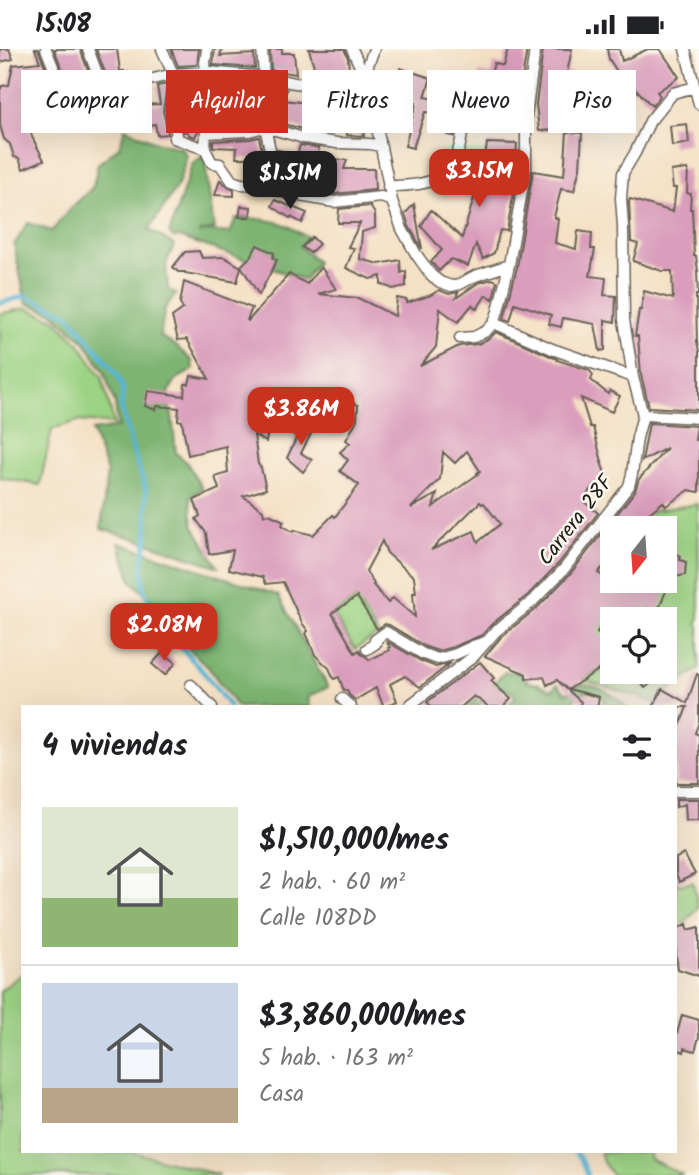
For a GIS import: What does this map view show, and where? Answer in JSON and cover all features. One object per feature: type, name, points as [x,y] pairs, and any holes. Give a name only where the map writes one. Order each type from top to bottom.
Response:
[{"type":"street","points":[[46,49],[54,70]]},
{"type":"street","points":[[88,49],[96,70]]},
{"type":"street","points":[[162,49],[171,70]]},
{"type":"street","points":[[207,49],[205,63],[207,70]]},
{"type":"street","points":[[262,49],[264,70]]},
{"type":"street","points":[[352,49],[361,70]]},
{"type":"street","points":[[369,70],[374,49]]},
{"type":"street","points":[[460,338],[477,335],[494,323],[509,265],[526,168],[526,116],[535,49]]},
{"type":"street","points":[[685,49],[699,104]]},
{"type":"street","name":"Carrera 28F","points":[[410,705],[474,656],[498,629],[533,601],[564,569],[629,486],[643,415],[633,377],[624,320],[621,198],[623,173],[650,121],[673,93],[695,87]]},
{"type":"street","points":[[177,133],[174,138],[205,149]]},
{"type":"street","points":[[206,133],[205,149],[212,163],[220,164],[232,181],[334,202],[381,197],[392,201]]},
{"type":"street","points":[[266,133],[272,159],[271,188]]},
{"type":"street","points":[[286,133],[337,143],[380,146]]},
{"type":"street","points":[[377,133],[388,187],[402,229],[431,275],[451,286],[509,265]]},
{"type":"street","points":[[388,187],[423,183],[438,178],[451,165],[460,146],[461,133]]},
{"type":"street","points":[[494,323],[552,349],[633,377]]},
{"type":"street","points":[[643,415],[699,418]]},
{"type":"street","points":[[368,649],[386,632],[423,654],[438,659],[488,641]]},
{"type":"street","points":[[191,685],[210,705]]},
{"type":"street","points":[[677,790],[699,791]]},
{"type":"green space","points":[[124,133],[136,133],[155,142],[181,148],[187,156],[178,185],[149,230],[174,245],[166,264],[168,289],[176,294],[165,308],[160,336],[192,361],[193,370],[175,380],[166,399],[172,415],[176,453],[187,463],[202,488],[190,498],[193,525],[218,567],[101,529],[107,472],[92,431],[118,427],[115,404],[104,371],[84,341],[51,312],[26,303],[14,245],[28,223],[52,231],[93,187],[98,164],[120,146]]},
{"type":"green space","points":[[204,155],[214,229],[198,233],[230,233],[236,218],[269,220],[288,226],[309,237],[300,246],[317,262],[305,280],[179,237],[174,238],[169,234],[192,164]]},
{"type":"green space","points":[[26,308],[54,319],[79,343],[102,377],[114,424],[78,421],[52,429],[40,485],[0,478],[0,314]]},
{"type":"green space","points":[[698,504],[699,669],[677,683],[677,607],[600,607],[600,669],[581,633],[606,593],[677,593],[677,516],[649,516],[653,511]]},
{"type":"green space","points":[[119,543],[278,595],[328,687],[308,697],[310,705],[236,705],[208,667],[175,635],[153,602],[130,579]]},
{"type":"green space","points":[[356,599],[378,634],[355,649],[333,614]]},
{"type":"green space","points":[[600,671],[600,684],[676,684],[658,703],[581,679]]},
{"type":"green space","points":[[505,672],[518,672],[528,682],[552,690],[557,684],[566,693],[580,684],[593,686],[611,694],[624,705],[603,705],[604,700],[600,695],[582,692],[571,705],[509,705],[515,697],[513,693],[499,687],[480,705],[470,705]]},
{"type":"green space","points":[[677,882],[678,885],[693,882],[698,908],[684,924],[677,919]]},
{"type":"green space","points":[[21,975],[21,1153],[137,1153],[219,1175],[0,1175],[0,991]]},
{"type":"green space","points":[[600,1153],[648,1153],[650,1159],[683,1175],[612,1175]]},
{"type":"building","points":[[0,49],[9,49],[13,59],[0,62]]},
{"type":"building","points":[[35,49],[38,49],[46,70],[21,70],[21,133],[31,133],[44,160],[23,169],[19,158],[14,157],[10,144],[4,139],[0,125],[0,90],[2,86],[9,85],[13,65],[40,62]]},
{"type":"building","points":[[54,49],[80,49],[88,70],[63,70]]},
{"type":"building","points":[[96,49],[117,49],[120,70],[104,70]]},
{"type":"building","points":[[171,49],[199,49],[197,65],[178,66]]},
{"type":"building","points":[[215,49],[222,49],[220,56],[254,54],[255,68],[213,65]]},
{"type":"building","points":[[270,49],[294,53],[296,74],[288,73],[288,70],[271,70]]},
{"type":"building","points":[[309,49],[344,49],[349,70],[315,70]]},
{"type":"building","points":[[508,49],[527,49],[524,70],[492,70],[494,63],[503,66]]},
{"type":"building","points":[[543,49],[572,49],[568,70],[548,70],[548,130],[539,131],[536,104]]},
{"type":"building","points":[[607,49],[619,49],[622,61],[648,49],[660,49],[679,77],[657,92],[660,96],[652,106],[636,89],[636,70],[616,70],[609,59]]},
{"type":"building","points":[[413,72],[427,77],[427,112],[413,148],[405,146],[408,133],[413,133],[416,103],[413,103]]},
{"type":"building","points":[[166,84],[163,111],[167,134],[157,135],[155,124],[152,125],[152,104],[160,104],[157,86]]},
{"type":"building","points":[[288,101],[302,102],[302,129],[288,125]]},
{"type":"building","points":[[687,124],[689,143],[672,146],[670,126]]},
{"type":"building","points":[[364,133],[364,136],[347,135]]},
{"type":"building","points":[[567,133],[582,133],[580,168],[574,191],[561,189],[554,217],[558,219],[555,243],[576,249],[578,231],[592,233],[591,249],[595,249],[590,276],[606,278],[604,295],[616,296],[615,322],[605,320],[605,350],[600,351],[595,324],[563,318],[561,327],[549,324],[551,315],[515,303],[510,321],[504,319],[517,267],[533,171],[564,176]]},
{"type":"building","points":[[259,137],[264,160],[263,178],[259,177],[262,158],[236,158],[237,148],[213,147],[213,141]]},
{"type":"building","points":[[487,143],[517,144],[515,168],[518,168],[507,231],[500,230],[494,253],[483,259],[476,244],[468,266],[451,259],[439,271],[431,262],[442,250],[421,226],[431,210],[462,238],[477,188],[453,175],[459,167],[482,179]]},
{"type":"building","points":[[300,145],[319,148],[317,160],[347,160],[344,169],[374,169],[375,190],[334,194],[310,190],[313,160],[297,156]]},
{"type":"building","points":[[278,150],[292,154],[288,167],[280,165]]},
{"type":"building","points":[[688,169],[687,193],[691,194],[694,256],[698,271],[696,295],[699,410],[649,407],[641,375],[638,336],[635,336],[644,291],[673,299],[672,271],[662,271],[633,261],[638,244],[631,242],[629,201],[630,199],[673,212],[676,188],[673,188],[671,171]]},
{"type":"building","points":[[220,180],[234,190],[234,196],[215,195]]},
{"type":"building","points":[[275,200],[307,213],[302,223],[272,206]]},
{"type":"building","points":[[414,204],[422,249],[405,214]]},
{"type":"building","points":[[241,206],[251,207],[250,217],[239,217]]},
{"type":"building","points":[[370,206],[375,214],[375,228],[362,232],[360,259],[379,264],[400,260],[401,273],[406,271],[406,286],[393,289],[381,284],[381,276],[370,279],[346,268],[354,248],[348,247],[360,223],[338,223],[339,209]]},
{"type":"building","points":[[312,237],[319,244],[310,253],[302,247]]},
{"type":"building","points":[[257,245],[274,253],[273,258],[277,260],[259,295],[241,266]]},
{"type":"building","points":[[199,251],[202,258],[224,257],[241,267],[237,282],[178,272],[173,267],[185,252]]},
{"type":"building","points":[[321,267],[336,289],[318,294],[358,298],[395,316],[397,298],[407,300],[407,303],[439,290],[449,294],[458,292],[456,298],[478,283],[492,279],[497,281],[493,299],[486,295],[477,309],[472,305],[458,322],[440,309],[436,347],[420,366],[459,346],[478,344],[496,332],[557,360],[589,370],[593,375],[591,380],[608,394],[610,391],[620,396],[612,412],[581,398],[590,427],[593,427],[607,479],[593,486],[583,501],[598,513],[558,564],[528,595],[482,635],[438,651],[389,625],[385,624],[377,629],[357,597],[332,613],[355,653],[359,650],[369,660],[390,650],[386,641],[436,667],[451,663],[420,687],[405,676],[390,684],[397,701],[390,705],[383,705],[376,688],[355,700],[347,690],[344,691],[339,677],[334,679],[329,668],[315,655],[306,633],[308,631],[283,582],[266,584],[263,577],[229,569],[233,550],[209,554],[206,533],[196,519],[200,516],[194,500],[219,489],[215,477],[228,473],[226,446],[188,455],[182,421],[178,420],[179,408],[157,406],[156,410],[145,406],[148,391],[184,396],[185,384],[189,384],[191,376],[209,379],[187,339],[178,340],[172,317],[183,309],[180,303],[184,282],[252,308],[248,321],[289,274],[307,284]],"holes":[[[333,393],[358,405],[357,420],[346,440],[350,443],[340,452],[348,460],[340,471],[359,485],[335,517],[333,515],[313,535],[294,530],[293,532],[282,525],[284,521],[269,514],[264,515],[263,510],[243,496],[266,489],[258,464],[254,435],[266,442],[274,397],[283,408],[285,406],[300,418],[314,401],[322,395],[330,401]],[[467,451],[480,471],[478,474],[433,507],[437,494],[411,508],[440,479],[443,452],[455,463]],[[480,502],[484,503],[500,524],[478,542],[474,531],[431,550]],[[382,541],[387,553],[414,577],[415,617],[393,598],[388,603],[373,585],[366,571]]]},
{"type":"building","points":[[305,419],[315,426],[301,453],[312,460],[303,472],[287,458]]},
{"type":"building","points":[[649,423],[697,426],[695,440],[699,440],[699,492],[689,490],[666,506],[663,502],[646,516],[615,516],[635,491],[639,479],[667,448],[642,461]]},
{"type":"building","points":[[600,536],[600,593],[665,593],[660,607],[600,607],[600,627],[597,632],[600,635],[600,669],[569,689],[599,697],[597,705],[580,705],[581,702],[557,680],[547,685],[544,677],[526,679],[526,674],[485,656],[501,637],[538,607],[570,574]]},
{"type":"building","points":[[677,554],[681,556],[680,560],[686,562],[685,575],[677,577]]},
{"type":"building","points":[[163,652],[176,663],[165,675],[152,664]]},
{"type":"building","points":[[480,662],[494,678],[491,681],[511,699],[505,705],[486,705],[474,696],[463,705],[430,705],[427,702]]},
{"type":"building","points":[[697,674],[699,722],[695,733],[699,735],[699,783],[677,783],[677,733],[687,707],[654,705],[662,689],[687,703]]},
{"type":"building","points":[[677,799],[699,799],[699,820],[686,820],[685,804],[677,807]]},
{"type":"building","points":[[684,854],[695,874],[679,882],[677,877],[677,858]]},
{"type":"building","points":[[687,924],[688,930],[699,927],[699,976],[678,969],[677,929]]},
{"type":"building","points":[[682,1015],[699,1020],[699,1037],[695,1051],[677,1049],[677,1034]]},
{"type":"waterway","points":[[0,303],[25,296],[68,314],[117,374],[123,389],[121,406],[146,490],[147,540],[142,565],[144,589],[156,619],[228,705]]},
{"type":"waterway","points":[[576,1153],[588,1175]]}]
